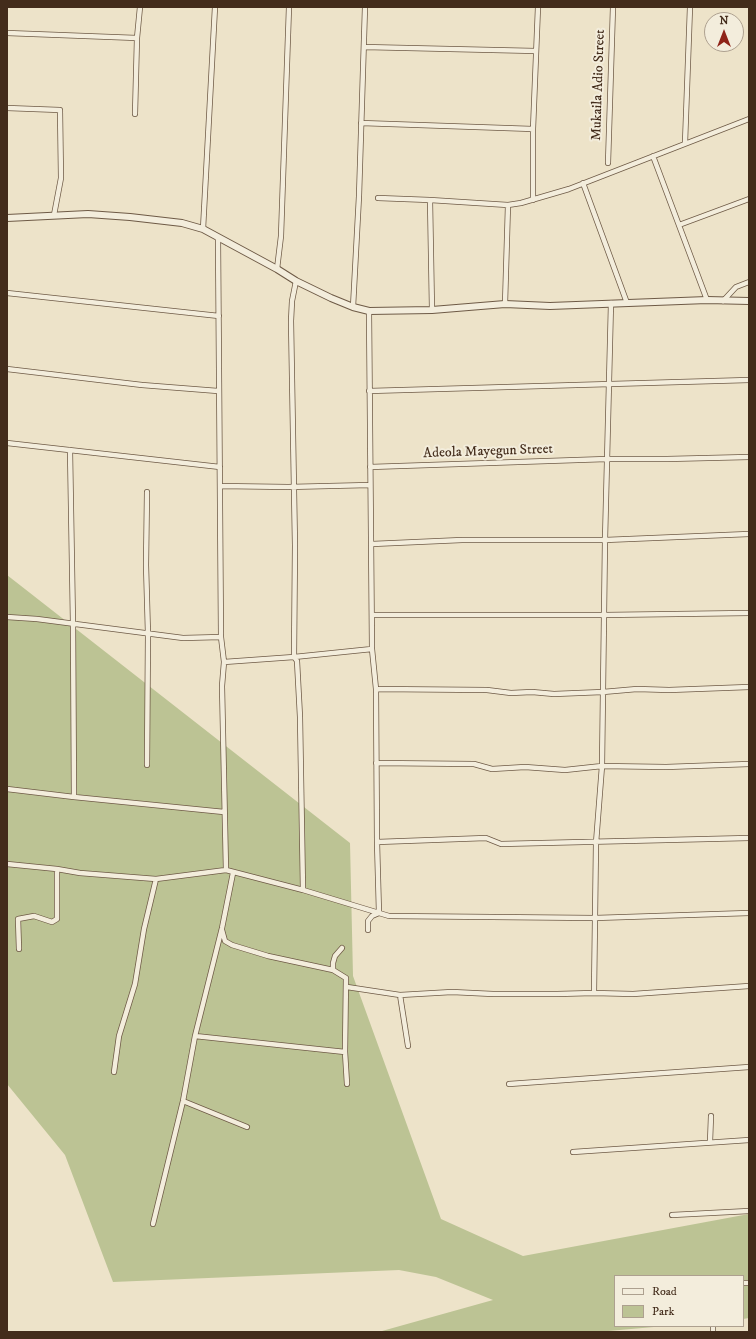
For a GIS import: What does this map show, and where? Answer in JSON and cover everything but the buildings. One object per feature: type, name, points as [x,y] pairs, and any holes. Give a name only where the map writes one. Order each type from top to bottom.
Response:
[{"type":"street","points":[[135,114],[137,38],[140,7]]},
{"type":"street","points":[[203,229],[214,7]]},
{"type":"street","points":[[277,269],[281,236],[289,7]]},
{"type":"street","points":[[353,307],[359,196],[365,7]]},
{"type":"street","points":[[533,200],[538,7]]},
{"type":"street","name":"Mukaila Adio Street","points":[[608,164],[613,7]]},
{"type":"street","points":[[685,143],[690,7]]},
{"type":"street","points":[[7,33],[137,38]]},
{"type":"street","points":[[364,46],[536,51]]},
{"type":"street","points":[[7,108],[60,110],[61,178],[54,215]]},
{"type":"street","points":[[378,198],[508,206],[533,200],[583,184],[749,119]]},
{"type":"street","points":[[361,123],[534,129]]},
{"type":"street","points":[[653,156],[708,300]]},
{"type":"street","points":[[583,184],[626,302]]},
{"type":"street","points":[[679,225],[749,199]]},
{"type":"street","points":[[430,200],[432,310]]},
{"type":"street","points":[[505,304],[508,206]]},
{"type":"street","points":[[7,218],[54,215],[110,215],[182,223],[203,229],[277,269],[296,281],[353,307],[369,311],[432,310],[505,304],[550,306],[626,302],[708,300],[749,301]]},
{"type":"street","points":[[218,238],[221,637],[224,662],[222,686],[226,870]]},
{"type":"street","points":[[296,281],[292,301],[291,321],[296,546],[294,657],[296,660],[300,717],[303,890]]},
{"type":"street","points":[[723,301],[736,287],[749,282]]},
{"type":"street","points":[[7,293],[219,316]]},
{"type":"street","points":[[594,993],[596,843],[602,766],[605,540],[611,303]]},
{"type":"street","points":[[369,311],[372,649],[376,689],[379,913]]},
{"type":"street","points":[[7,369],[142,385],[218,391]]},
{"type":"street","points":[[369,392],[749,380]]},
{"type":"street","points":[[7,443],[220,467]]},
{"type":"street","points":[[70,450],[74,797]]},
{"type":"street","name":"Adeola Mayegun Street","points":[[370,467],[607,459],[749,457]]},
{"type":"street","points":[[220,486],[294,487],[370,484]]},
{"type":"street","points":[[147,492],[146,565],[148,634],[148,765]]},
{"type":"street","points":[[372,544],[462,540],[605,540],[749,534]]},
{"type":"street","points":[[372,616],[604,616],[749,613]]},
{"type":"street","points":[[7,617],[37,619],[183,638],[221,637]]},
{"type":"street","points":[[224,662],[372,649]]},
{"type":"street","points":[[376,689],[487,690],[511,693],[524,692],[554,694],[637,689],[669,690],[749,687]]},
{"type":"street","points":[[376,763],[474,764],[492,769],[525,767],[565,770],[602,766],[666,767],[749,764]]},
{"type":"street","points":[[7,789],[224,812]]},
{"type":"street","points":[[377,842],[486,838],[501,844],[596,843],[749,838]]},
{"type":"street","points":[[7,864],[80,873],[156,879],[226,870],[303,890],[389,916],[403,917],[595,918],[749,913]]},
{"type":"street","points":[[19,949],[18,919],[34,916],[52,922],[57,919],[57,869]]},
{"type":"street","points":[[153,1224],[183,1101],[195,1036],[222,928],[233,873]]},
{"type":"street","points":[[114,1072],[119,1036],[134,984],[145,924],[156,879]]},
{"type":"street","points":[[368,930],[368,920],[372,916],[379,913]]},
{"type":"street","points":[[222,928],[225,941],[232,945],[268,956],[333,970],[346,978],[347,1084]]},
{"type":"street","points":[[333,970],[335,956],[342,948]]},
{"type":"street","points":[[347,987],[400,995],[452,992],[494,994],[633,994],[749,986]]},
{"type":"street","points":[[400,995],[408,1046]]},
{"type":"street","points":[[195,1036],[346,1052]]},
{"type":"street","points":[[509,1084],[749,1067]]},
{"type":"street","points":[[183,1101],[247,1127]]},
{"type":"street","points":[[710,1142],[711,1116]]},
{"type":"street","points":[[573,1152],[749,1140]]},
{"type":"street","points":[[672,1215],[749,1211]]},
{"type":"green space","points":[[7,575],[350,843],[353,976],[441,1219],[523,1256],[749,1214],[749,1318],[744,1319],[744,1275],[614,1275],[614,1327],[654,1327],[597,1332],[352,1332],[382,1331],[493,1300],[436,1277],[399,1270],[113,1282],[65,1155],[7,1084]]}]
